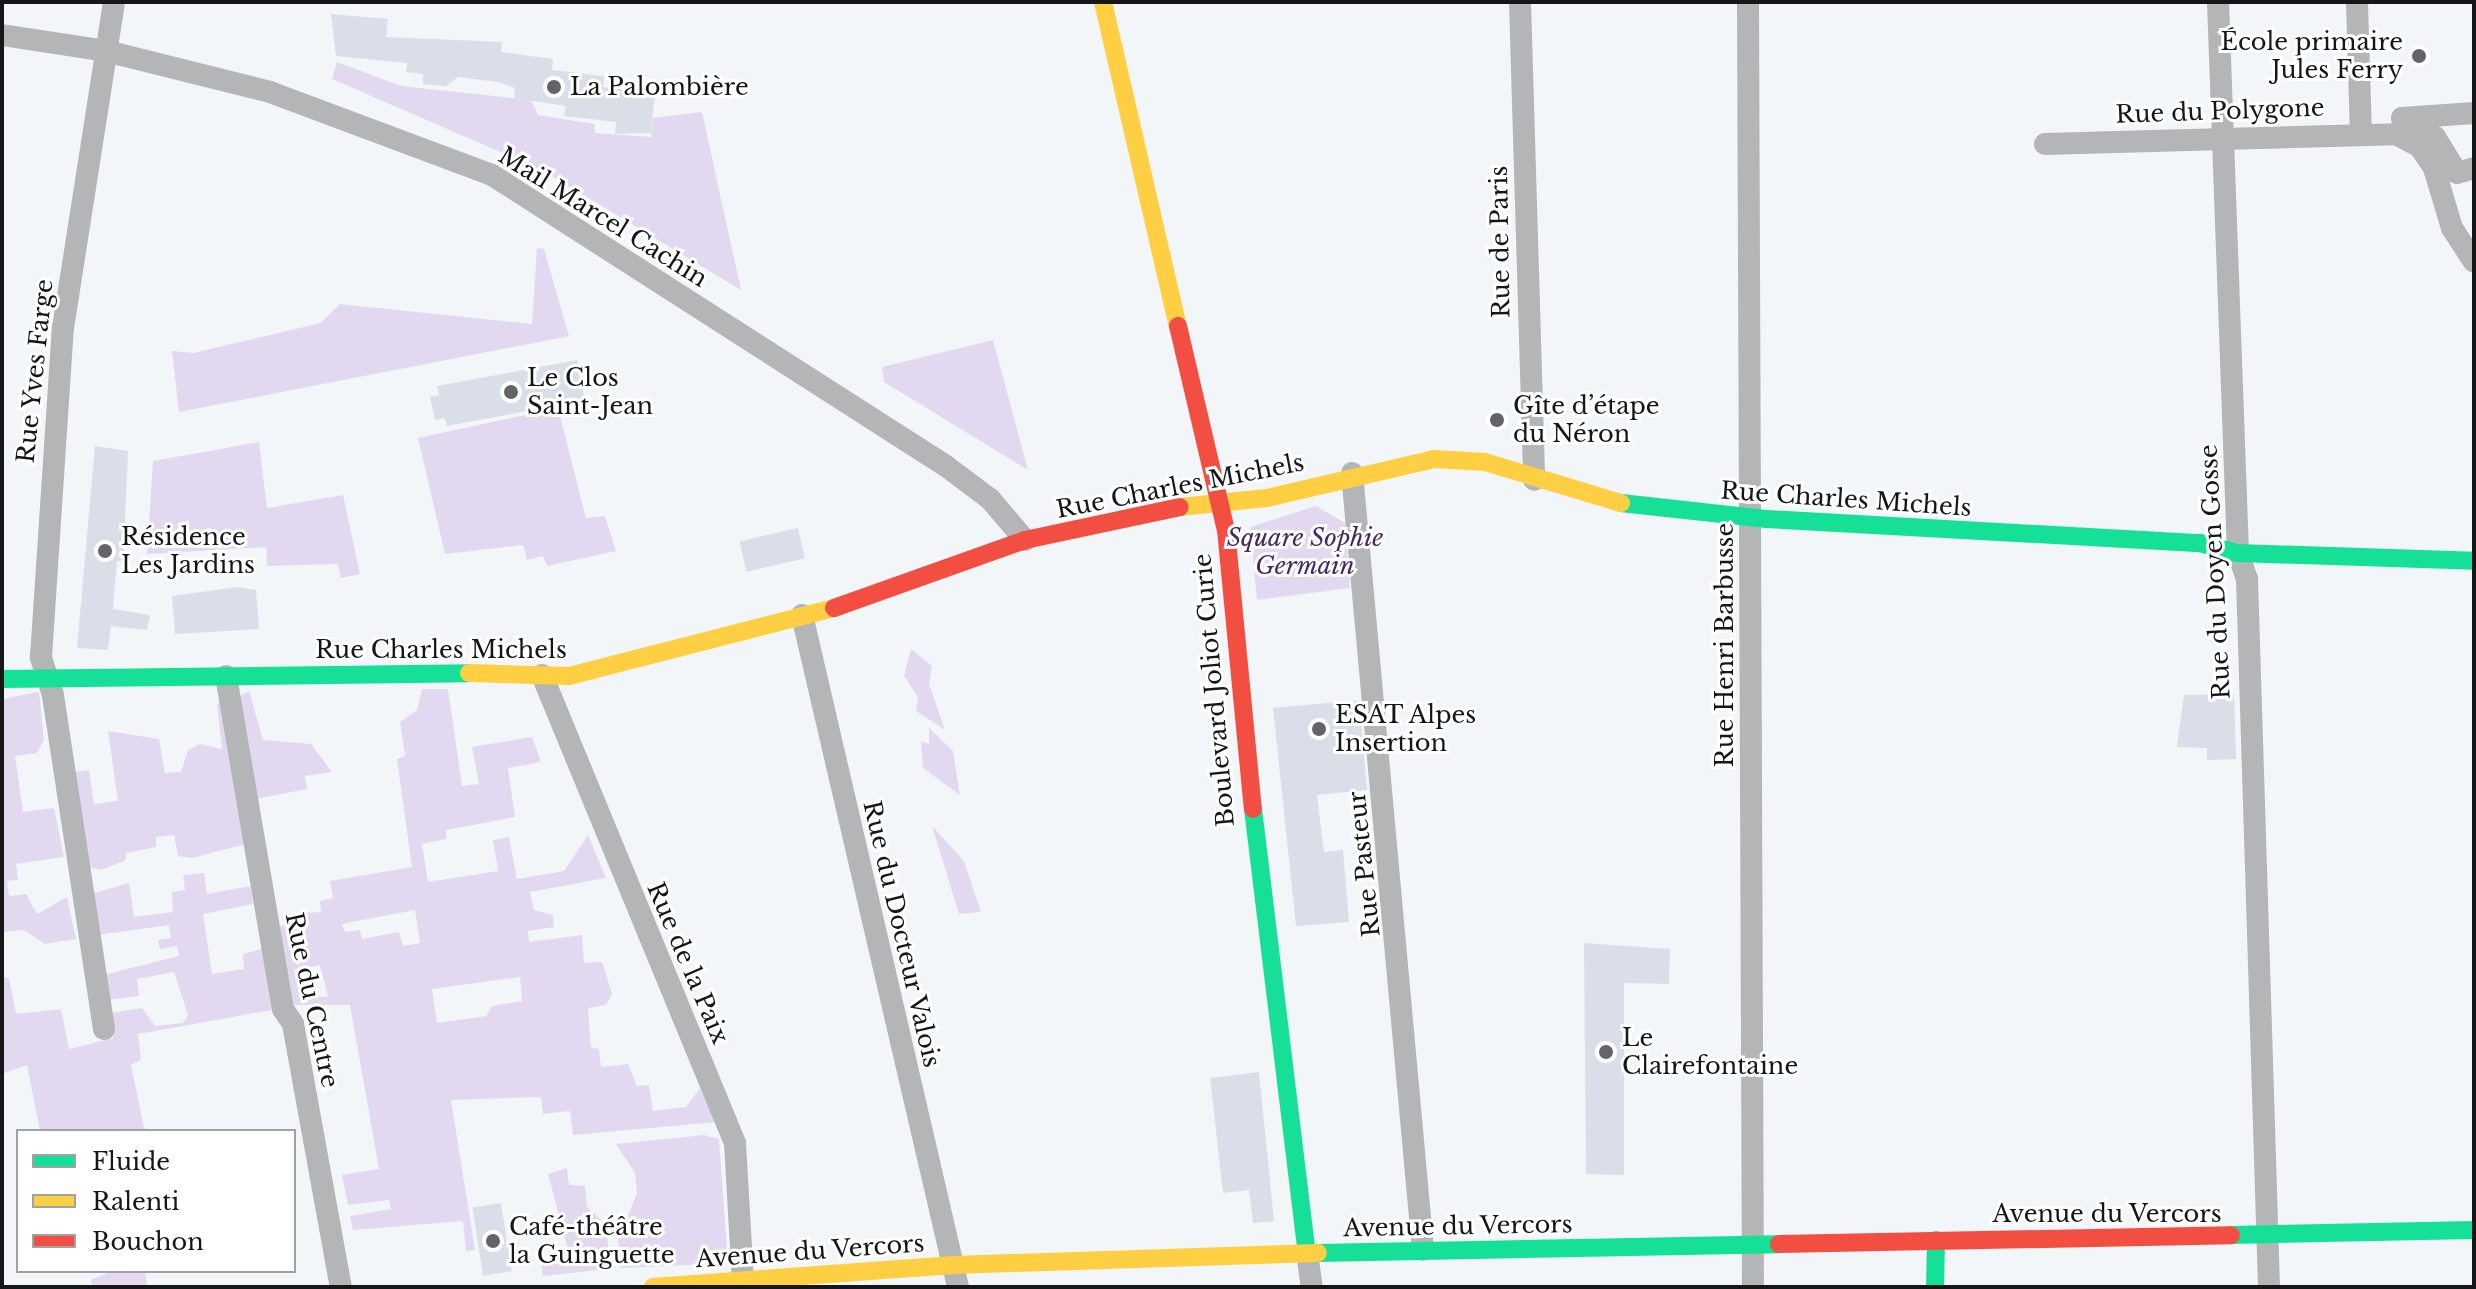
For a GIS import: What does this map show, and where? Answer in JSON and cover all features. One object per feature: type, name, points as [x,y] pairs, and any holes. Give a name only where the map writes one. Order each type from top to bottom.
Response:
[{"type":"street","name":"Rue Yves Farge","points":[[104,1029],[53,695],[43,674],[54,419],[114,2]]},
{"type":"street","name":"Boulevard Joliot Curie","points":[[1103,2],[1220,502],[1236,592],[1272,1001],[1312,1287]]},
{"type":"street","name":"Rue de Paris","points":[[1520,2],[1534,480]]},
{"type":"street","name":"Rue Henri Barbusse","points":[[1748,2],[1753,1287]]},
{"type":"street","name":"Rue du Doyen Gosse","points":[[2218,2],[2238,553],[2247,579],[2269,1287]]},
{"type":"street","points":[[2357,2],[2361,133]]},
{"type":"street","name":"Mail Marcel Cachin","points":[[2,35],[106,51],[293,100],[492,175],[946,466],[990,499],[1025,540]]},
{"type":"street","points":[[2474,113],[2402,118],[2435,137],[2457,173],[2474,168]]},
{"type":"street","name":"Rue du Polygone","points":[[2045,144],[2396,134],[2420,147],[2434,168],[2452,228],[2474,262]]},
{"type":"street","name":"Rue Charles Michels","points":[[2,679],[43,674],[226,676],[380,670],[569,676],[873,598],[1025,540],[1220,502],[1267,498],[1352,473],[1458,458],[1621,503],[1751,517],[2200,543],[2238,553],[2474,561]]},
{"type":"street","name":"Rue Pasteur","points":[[1352,473],[1423,1250]]},
{"type":"street","name":"Rue du Docteur Valois","points":[[802,615],[958,1287]]},
{"type":"street","name":"Rue de la Paix","points":[[542,675],[735,1143],[743,1281]]},
{"type":"street","name":"Rue du Centre","points":[[226,676],[283,1009],[293,1024],[341,1287]]},
{"type":"street","name":"Avenue du Vercors","points":[[653,1287],[953,1265],[1307,1253],[2474,1230]]},
{"type":"street","points":[[1935,1287],[1936,1240]]},
{"type":"green space","points":[[337,62],[401,86],[531,100],[538,115],[595,124],[595,133],[651,137],[653,118],[702,112],[741,290],[542,170],[332,79]]},
{"type":"green space","points":[[537,248],[544,249],[569,336],[179,412],[172,351],[193,353],[321,323],[340,304],[532,324]]},
{"type":"green space","points":[[993,340],[1028,470],[884,382],[882,367]]},
{"type":"green space","points":[[558,408],[586,518],[605,516],[616,551],[547,566],[543,556],[527,560],[523,545],[445,554],[418,438]]},
{"type":"green space","points":[[259,442],[267,508],[343,495],[360,574],[341,578],[338,564],[267,566],[266,547],[147,554],[153,461]]},
{"type":"green space","name":"Square Sophie Germain","points":[[1316,506],[1345,523],[1350,588],[1257,600],[1250,527]]},
{"type":"green space","points":[[911,649],[932,666],[929,684],[945,730],[916,711],[918,697],[904,676]]},
{"type":"green space","points":[[422,689],[448,689],[462,786],[479,784],[472,747],[532,737],[541,762],[508,768],[515,817],[446,830],[446,839],[422,844],[428,882],[498,871],[493,840],[509,837],[517,879],[564,871],[588,835],[606,878],[530,892],[534,910],[553,915],[554,927],[528,931],[529,942],[582,935],[584,963],[602,962],[612,994],[606,1005],[588,1008],[591,1047],[599,1049],[601,1067],[628,1064],[637,1086],[649,1085],[653,1111],[686,1107],[700,1088],[717,1122],[573,1135],[570,1111],[543,1114],[541,1097],[451,1100],[475,1250],[466,1251],[463,1221],[353,1230],[350,1216],[391,1209],[389,1200],[348,1205],[342,1175],[379,1169],[350,1005],[288,1005],[275,927],[284,925],[282,914],[321,912],[320,901],[333,898],[330,881],[412,867],[397,759],[405,756],[400,722],[417,710]],"holes":[[[415,910],[420,943],[403,946],[399,932],[362,939],[360,930],[345,932],[342,924]],[[320,965],[328,997],[302,995],[294,970]],[[520,977],[522,1001],[492,1006],[486,1016],[437,1023],[432,989]]]},
{"type":"green space","points":[[249,691],[263,740],[311,744],[332,772],[305,776],[307,789],[255,799],[237,698]]},
{"type":"green space","points":[[39,692],[44,740],[37,753],[15,756],[23,812],[54,808],[64,857],[16,864],[18,880],[7,881],[9,896],[26,894],[37,914],[67,897],[76,939],[45,944],[24,930],[2,932],[2,699]]},
{"type":"green space","points":[[217,703],[224,704],[246,844],[192,858],[178,856],[174,835],[156,837],[156,847],[126,853],[126,860],[101,870],[85,866],[73,772],[89,770],[94,804],[118,801],[108,731],[159,739],[165,773],[181,772],[188,750],[200,744],[222,749]]},
{"type":"green space","points":[[929,728],[953,751],[960,795],[923,768],[921,741],[929,744]]},
{"type":"green space","points":[[932,826],[964,861],[981,912],[959,914]]},
{"type":"green space","points":[[204,873],[207,894],[251,886],[253,904],[203,914],[212,974],[244,969],[243,954],[262,949],[272,1010],[138,1034],[141,1060],[131,1065],[144,1128],[148,1129],[40,1129],[27,1065],[2,1074],[2,978],[9,978],[16,1014],[61,1009],[69,1049],[113,1038],[111,1013],[142,1008],[155,1026],[183,1023],[188,1015],[174,972],[137,979],[139,996],[108,1000],[103,975],[179,956],[177,946],[160,949],[158,940],[171,938],[169,925],[98,935],[91,894],[129,883],[134,917],[173,912],[172,892],[185,890],[183,875]]},
{"type":"green space","points":[[704,1135],[719,1139],[728,1263],[621,1268],[618,1240],[637,1193],[635,1173],[616,1144]]},
{"type":"green space","points":[[567,1168],[569,1185],[585,1186],[587,1207],[607,1225],[609,1269],[543,1276],[541,1264],[569,1253],[548,1174]]},
{"type":"green space","points":[[108,1273],[145,1273],[147,1287],[92,1287],[91,1280]]},
{"type":"building","name":"La Palombière","points":[[331,14],[388,19],[386,37],[502,42],[501,52],[553,59],[552,70],[604,76],[603,87],[655,93],[651,133],[615,134],[616,122],[564,116],[566,106],[514,98],[515,88],[498,82],[458,77],[446,86],[423,84],[423,74],[406,72],[407,63],[336,56]]},
{"type":"building","name":"Le Clos Saint-Jean","points":[[577,360],[585,400],[447,426],[445,418],[435,420],[430,397],[439,395],[437,386]]},
{"type":"building","name":"Résidence Les Jardins","points":[[95,446],[128,451],[123,561],[117,561],[113,609],[150,615],[147,630],[111,626],[108,650],[77,648]]},
{"type":"building","points":[[798,528],[805,558],[747,572],[740,541]]},
{"type":"building","name":"Résidence Les Jardins","points":[[238,587],[256,590],[259,629],[175,634],[172,596]]},
{"type":"building","points":[[2234,694],[2236,759],[2207,760],[2207,748],[2177,747],[2184,695]]},
{"type":"building","points":[[1359,700],[1367,790],[1317,795],[1324,852],[1343,850],[1349,922],[1296,926],[1273,708]]},
{"type":"building","name":"Le Clairefontaine","points":[[1584,943],[1670,949],[1669,984],[1624,983],[1624,1175],[1586,1174]]},
{"type":"building","points":[[1259,1072],[1274,1221],[1253,1223],[1249,1190],[1223,1193],[1210,1078]]},
{"type":"building","name":"Café-théâtre la Guinguette","points":[[501,1203],[512,1271],[483,1276],[472,1208]]},
{"type":"traffic: fast","points":[[1621,503],[1767,519],[2200,543],[2238,553],[2474,561]]},
{"type":"traffic: fast","points":[[2,679],[469,673]]},
{"type":"traffic: fast","points":[[1253,809],[1307,1253]]},
{"type":"traffic: fast","points":[[2231,1235],[2474,1230]]},
{"type":"traffic: fast","points":[[1935,1287],[1936,1240]]},
{"type":"traffic: fast","points":[[1318,1253],[1779,1244]]},
{"type":"traffic: slow","points":[[1103,2],[1178,326]]},
{"type":"traffic: slow","points":[[1180,507],[1267,498],[1434,459],[1485,462],[1621,503]]},
{"type":"traffic: slow","points":[[469,673],[569,676],[834,608]]},
{"type":"traffic: slow","points":[[653,1287],[953,1265],[1318,1253]]},
{"type":"traffic: jam","points":[[1178,326],[1226,530],[1253,809]]},
{"type":"traffic: jam","points":[[834,608],[1025,540],[1180,507]]},
{"type":"traffic: jam","points":[[1779,1244],[2231,1235]]},
{"type":"place","name":"École primaire Jules Ferry","points":[[2419,56]]},
{"type":"place","name":"La Palombière","points":[[554,87]]},
{"type":"place","name":"Le Clos Saint-Jean","points":[[511,392]]},
{"type":"place","name":"Gîte d’étape du Néron","points":[[1497,420]]},
{"type":"place","name":"Résidence Les Jardins","points":[[105,551]]},
{"type":"place","name":"ESAT Alpes Insertion","points":[[1319,729]]},
{"type":"place","name":"Le Clairefontaine","points":[[1606,1052]]},
{"type":"place","name":"Café-théâtre la Guinguette","points":[[493,1241]]}]
